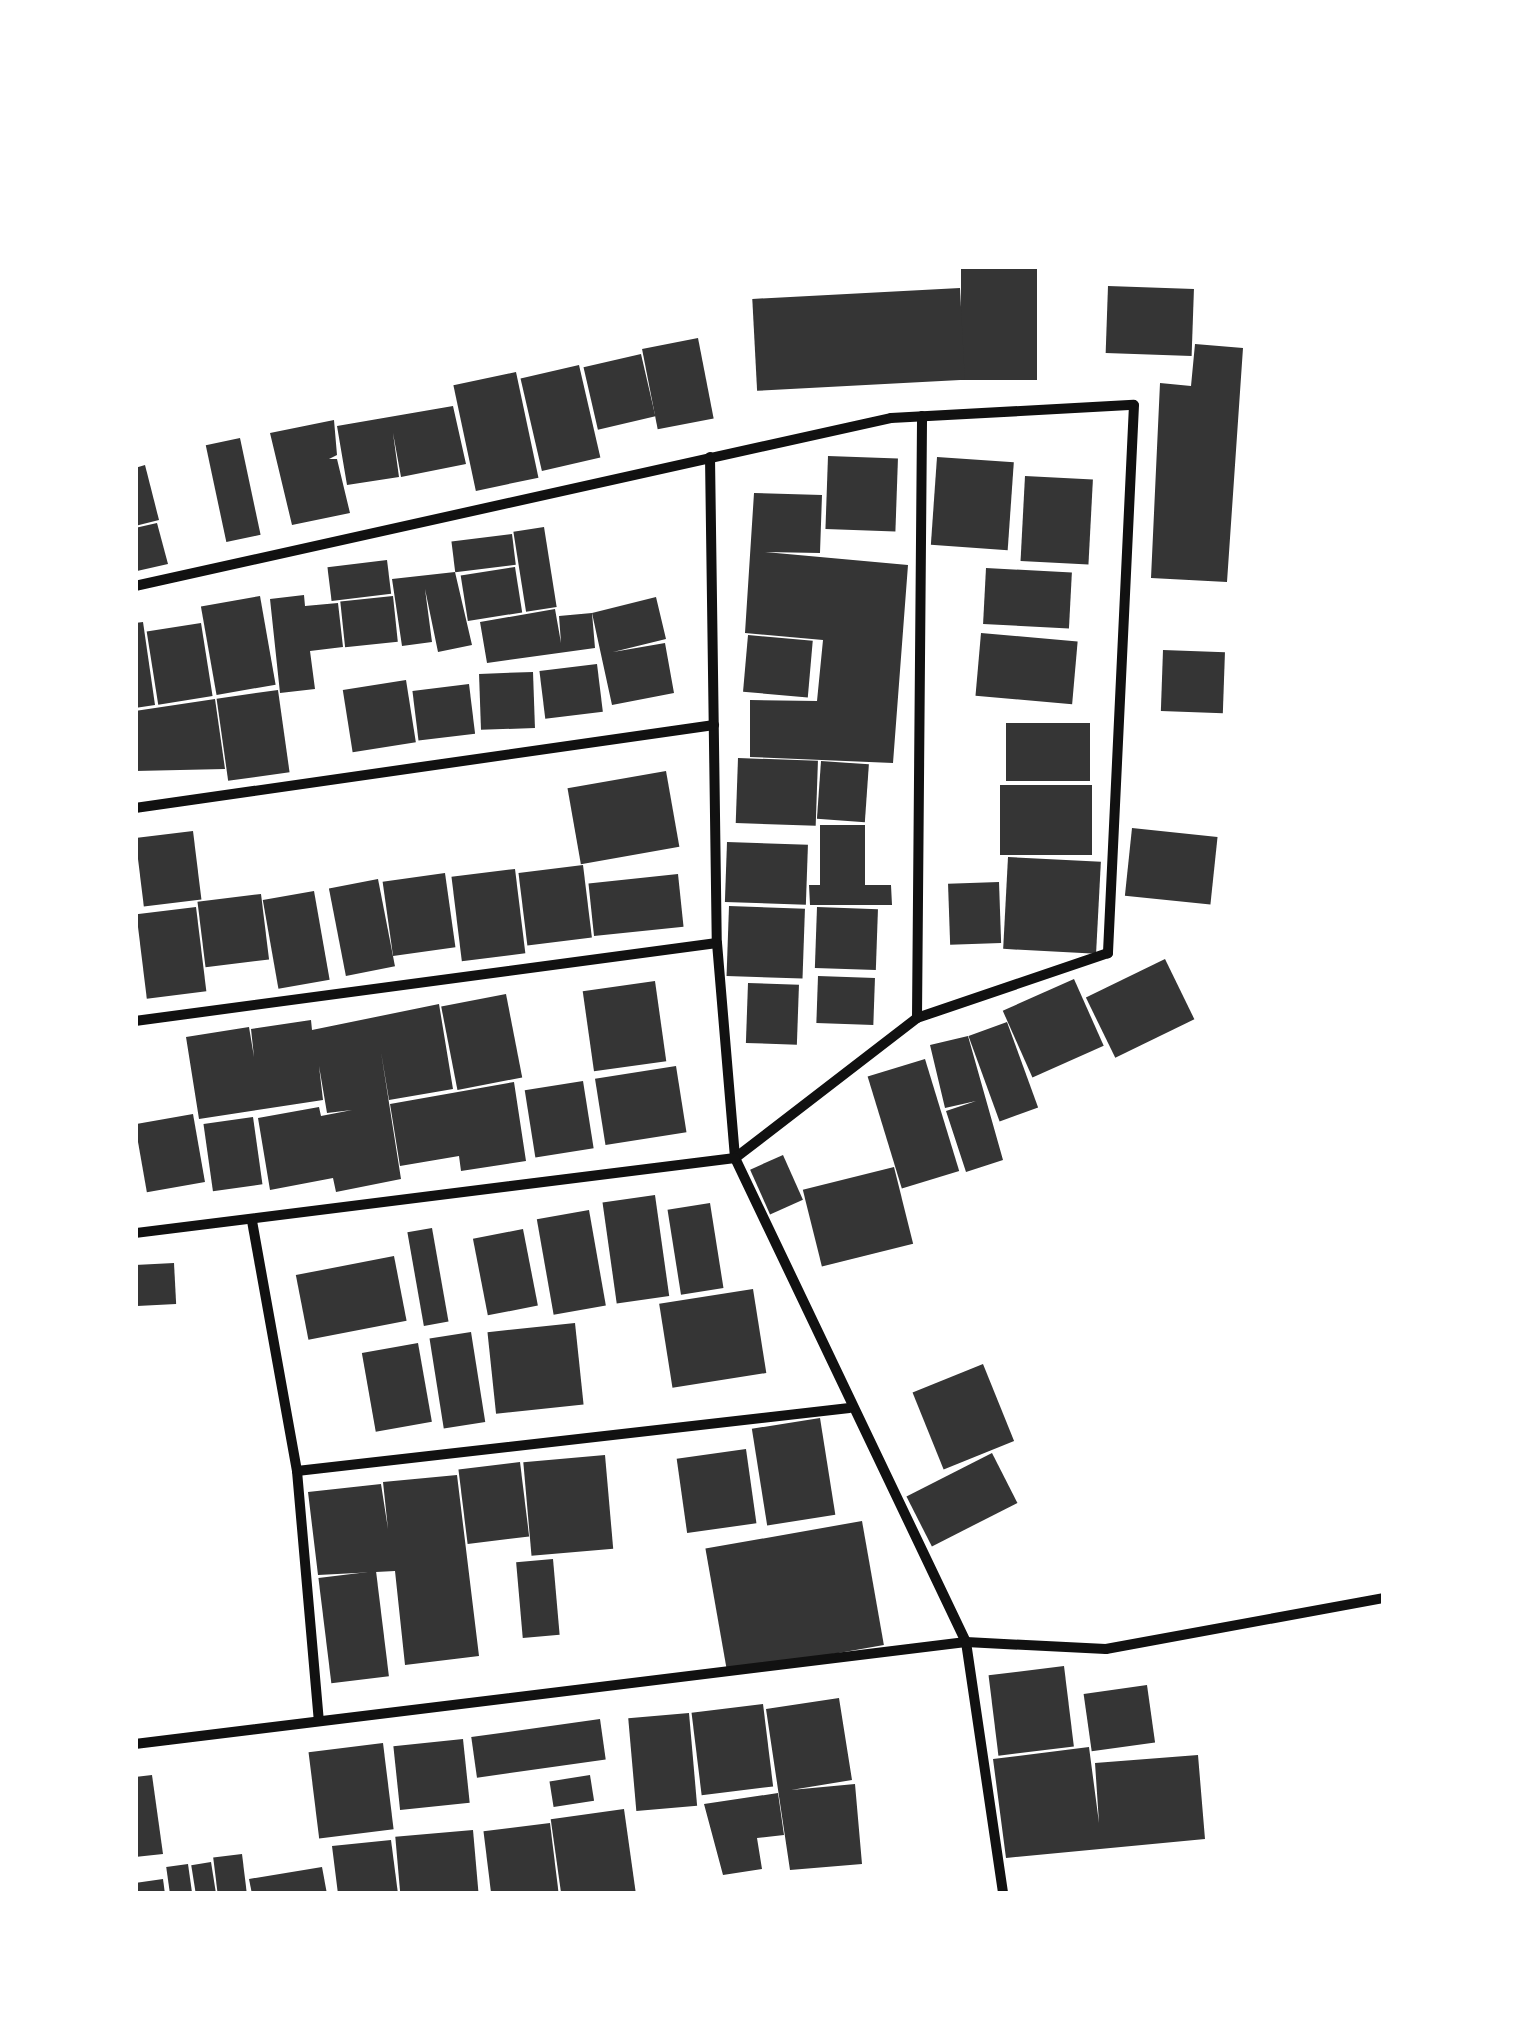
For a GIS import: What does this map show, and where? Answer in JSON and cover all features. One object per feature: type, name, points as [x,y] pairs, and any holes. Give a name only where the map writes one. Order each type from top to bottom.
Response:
[{"type":"street","points":[[135,586],[710,457],[922,416],[1134,405],[1108,953],[917,1018],[735,1158],[135,1233]]},
{"type":"street","points":[[917,1018],[922,416]]},
{"type":"street","points":[[710,457],[717,943],[735,1158],[849,1408],[966,1642],[1003,1894]]},
{"type":"street","points":[[135,808],[714,725]]},
{"type":"street","points":[[135,1022],[717,943]]},
{"type":"street","points":[[252,1221],[297,1470],[319,1722]]},
{"type":"street","points":[[297,1470],[849,1408]]},
{"type":"street","points":[[135,1744],[966,1642],[1106,1648],[1384,1598]]},
{"type":"building","points":[[961,269],[1037,269],[1037,380],[961,380]]},
{"type":"building","points":[[1108,286],[1194,289],[1192,356],[1106,353]]},
{"type":"building","points":[[960,288],[965,380],[757,391],[752,299]]},
{"type":"building","points":[[698,338],[714,418],[658,429],[642,349]]},
{"type":"building","points":[[1195,344],[1243,348],[1227,582],[1151,578],[1160,383],[1191,386]]},
{"type":"building","points":[[641,354],[655,416],[598,430],[584,367]]},
{"type":"building","points":[[579,365],[600,458],[542,471],[521,378]]},
{"type":"building","points":[[516,372],[538,478],[476,491],[453,385]]},
{"type":"building","points":[[453,406],[466,464],[401,477],[393,433],[399,477],[347,485],[337,426]]},
{"type":"building","points":[[334,420],[337,455],[329,459],[337,459],[350,513],[292,525],[270,433]]},
{"type":"building","points":[[240,438],[261,535],[226,542],[206,445]]},
{"type":"building","points":[[828,456],[898,458],[895,531],[825,529]]},
{"type":"building","points":[[937,457],[1014,462],[1008,550],[931,545]]},
{"type":"building","points":[[145,465],[159,520],[135,526],[135,468]]},
{"type":"building","points":[[1025,476],[1093,480],[1088,564],[1021,561]]},
{"type":"building","points":[[754,493],[822,495],[820,553],[765,552],[908,565],[893,763],[750,757],[750,700],[817,701],[823,640],[745,633]]},
{"type":"building","points":[[157,523],[168,564],[137,571],[135,528]]},
{"type":"building","points":[[544,527],[557,607],[526,612],[513,532]]},
{"type":"building","points":[[512,534],[516,565],[455,572],[451,541]]},
{"type":"building","points":[[387,560],[391,594],[332,601],[327,567]]},
{"type":"building","points":[[515,567],[522,612],[468,621],[461,576]]},
{"type":"building","points":[[986,568],[1072,573],[1069,628],[983,624]]},
{"type":"building","points":[[455,572],[472,645],[438,652],[425,589],[432,642],[402,646],[392,579]]},
{"type":"building","points":[[304,595],[305,606],[338,603],[343,647],[310,651],[315,689],[280,693],[270,599]]},
{"type":"building","points":[[260,596],[276,685],[217,695],[201,606]]},
{"type":"building","points":[[393,596],[398,642],[345,647],[340,602]]},
{"type":"building","points":[[656,597],[666,639],[613,652],[665,643],[674,693],[612,705],[592,613]]},
{"type":"building","points":[[555,609],[561,643],[559,616],[592,613],[595,648],[487,663],[480,622]]},
{"type":"building","points":[[143,622],[155,705],[135,708],[135,623]]},
{"type":"building","points":[[201,623],[213,696],[158,705],[147,632]]},
{"type":"building","points":[[981,633],[1078,641],[1072,704],[976,696]]},
{"type":"building","points":[[748,635],[813,641],[808,697],[743,692]]},
{"type":"building","points":[[1163,650],[1225,652],[1223,713],[1161,711]]},
{"type":"building","points":[[597,664],[603,712],[545,719],[539,671]]},
{"type":"building","points":[[533,672],[535,728],[481,730],[479,674]]},
{"type":"building","points":[[406,680],[416,742],[353,752],[343,690]]},
{"type":"building","points":[[469,684],[475,734],[419,741],[412,691]]},
{"type":"building","points":[[278,690],[290,772],[228,781],[217,699]]},
{"type":"building","points":[[215,699],[225,769],[135,771],[135,711]]},
{"type":"building","points":[[1006,723],[1090,723],[1090,781],[1006,781]]},
{"type":"building","points":[[738,758],[818,761],[816,826],[736,823]]},
{"type":"building","points":[[821,761],[869,764],[865,822],[817,819]]},
{"type":"building","points":[[666,771],[679,847],[581,864],[568,788]]},
{"type":"building","points":[[1000,785],[1092,785],[1092,855],[1000,855]]},
{"type":"building","points":[[820,825],[865,825],[865,885],[891,885],[892,905],[810,905],[809,885],[820,885]]},
{"type":"building","points":[[1132,828],[1218,837],[1210,905],[1125,896]]},
{"type":"building","points":[[193,831],[201,899],[144,907],[135,838]]},
{"type":"building","points":[[727,842],[808,845],[806,905],[725,902]]},
{"type":"building","points":[[1008,857],[1101,862],[1096,954],[1003,949]]},
{"type":"building","points":[[583,865],[592,937],[527,945],[518,873]]},
{"type":"building","points":[[515,869],[525,953],[462,961],[451,877]]},
{"type":"building","points":[[445,873],[455,947],[393,956],[383,882]]},
{"type":"building","points":[[678,874],[684,927],[594,936],[588,883]]},
{"type":"building","points":[[378,879],[395,966],[346,976],[329,889]]},
{"type":"building","points":[[999,882],[1001,943],[950,945],[948,884]]},
{"type":"building","points":[[314,891],[330,980],[278,989],[263,900]]},
{"type":"building","points":[[261,894],[269,960],[206,967],[197,902]]},
{"type":"building","points":[[729,906],[805,909],[803,979],[727,976]]},
{"type":"building","points":[[196,907],[206,991],[147,999],[136,914]]},
{"type":"building","points":[[817,907],[878,909],[876,970],[815,968]]},
{"type":"building","points":[[1165,959],[1194,1019],[1115,1058],[1086,998]]},
{"type":"building","points":[[818,976],[875,978],[873,1025],[816,1023]]},
{"type":"building","points":[[1074,979],[1104,1046],[1032,1077],[1003,1011]]},
{"type":"building","points":[[655,981],[666,1061],[594,1071],[583,991]]},
{"type":"building","points":[[748,983],[799,985],[797,1045],[746,1043]]},
{"type":"building","points":[[506,994],[522,1077],[457,1090],[441,1007]]},
{"type":"building","points":[[439,1004],[453,1089],[389,1100],[381,1052],[401,1179],[336,1192],[333,1178],[270,1190],[258,1118],[319,1107],[321,1116],[352,1110],[327,1113],[319,1066],[323,1100],[199,1119],[186,1037],[249,1027],[254,1057],[251,1029],[311,1020],[312,1030]]},
{"type":"building","points":[[1007,1022],[1038,1108],[1000,1122],[968,1036]]},
{"type":"building","points":[[968,1036],[1003,1160],[966,1172],[946,1111],[976,1101],[945,1108],[930,1045]]},
{"type":"building","points":[[925,1059],[959,1171],[902,1188],[868,1077]]},
{"type":"building","points":[[676,1066],[686,1132],[605,1145],[595,1079]]},
{"type":"building","points":[[583,1081],[594,1148],[535,1157],[525,1090]]},
{"type":"building","points":[[514,1082],[526,1161],[461,1171],[459,1156],[400,1166],[390,1104]]},
{"type":"building","points":[[193,1114],[205,1182],[147,1192],[135,1124]]},
{"type":"building","points":[[253,1117],[262,1184],[213,1191],[203,1124]]},
{"type":"building","points":[[783,1155],[803,1200],[770,1214],[750,1170]]},
{"type":"building","points":[[894,1167],[913,1244],[822,1266],[803,1190]]},
{"type":"building","points":[[655,1195],[669,1296],[617,1303],[603,1202]]},
{"type":"building","points":[[710,1203],[723,1288],[681,1295],[668,1210]]},
{"type":"building","points":[[589,1210],[606,1306],[554,1315],[537,1219]]},
{"type":"building","points":[[432,1228],[448,1322],[424,1326],[407,1232]]},
{"type":"building","points":[[523,1229],[538,1306],[488,1315],[473,1239]]},
{"type":"building","points":[[394,1256],[407,1321],[308,1340],[296,1275]]},
{"type":"building","points":[[174,1263],[176,1304],[137,1306],[135,1265]]},
{"type":"building","points":[[753,1289],[766,1373],[672,1388],[659,1304]]},
{"type":"building","points":[[575,1323],[584,1405],[496,1414],[487,1332]]},
{"type":"building","points":[[471,1332],[485,1422],[444,1428],[430,1339]]},
{"type":"building","points":[[418,1343],[432,1422],[376,1432],[362,1353]]},
{"type":"building","points":[[983,1364],[1014,1441],[944,1469],[913,1392]]},
{"type":"building","points":[[820,1418],[835,1515],[767,1526],[752,1429]]},
{"type":"building","points":[[746,1449],[756,1523],[687,1533],[677,1459]]},
{"type":"building","points":[[992,1453],[1017,1503],[932,1546],[906,1497]]},
{"type":"building","points":[[605,1455],[613,1549],[532,1556],[523,1462]]},
{"type":"building","points":[[520,1462],[529,1536],[468,1544],[458,1470]]},
{"type":"building","points":[[457,1475],[479,1656],[405,1665],[395,1571],[318,1575],[308,1492],[381,1484],[388,1529],[383,1482]]},
{"type":"building","points":[[862,1521],[884,1645],[727,1673],[705,1549]]},
{"type":"building","points":[[553,1559],[560,1635],[523,1638],[516,1562]]},
{"type":"building","points":[[376,1571],[389,1676],[331,1683],[318,1578]]},
{"type":"building","points":[[1064,1666],[1074,1746],[998,1756],[989,1675]]},
{"type":"building","points":[[1147,1685],[1155,1742],[1092,1751],[1084,1694]]},
{"type":"building","points":[[839,1698],[852,1780],[791,1790],[855,1784],[862,1864],[790,1870],[766,1709]]},
{"type":"building","points":[[763,1704],[773,1786],[702,1795],[692,1713]]},
{"type":"building","points":[[689,1713],[697,1806],[636,1811],[628,1718]]},
{"type":"building","points":[[600,1719],[606,1760],[477,1778],[471,1737]]},
{"type":"building","points":[[463,1739],[470,1803],[400,1810],[393,1746]]},
{"type":"building","points":[[383,1743],[394,1829],[319,1838],[309,1752]]},
{"type":"building","points":[[1089,1747],[1099,1823],[1095,1763],[1198,1755],[1205,1839],[1006,1858],[993,1759]]},
{"type":"building","points":[[152,1775],[163,1854],[135,1857],[135,1777]]},
{"type":"building","points":[[590,1775],[594,1801],[554,1807],[550,1781]]},
{"type":"building","points":[[778,1793],[784,1835],[757,1838],[762,1869],[723,1875],[704,1804]]},
{"type":"building","points":[[624,1809],[636,1894],[561,1894],[551,1819]]},
{"type":"building","points":[[550,1823],[559,1894],[491,1894],[483,1831]]},
{"type":"building","points":[[473,1830],[479,1894],[400,1894],[395,1837]]},
{"type":"building","points":[[391,1840],[398,1894],[338,1894],[332,1846]]},
{"type":"building","points":[[242,1854],[247,1894],[218,1894],[213,1858]]},
{"type":"building","points":[[211,1862],[216,1894],[196,1894],[191,1865]]},
{"type":"building","points":[[188,1864],[192,1894],[170,1894],[166,1867]]},
{"type":"building","points":[[322,1867],[327,1894],[252,1894],[249,1879]]},
{"type":"building","points":[[163,1879],[165,1894],[135,1894],[135,1883]]}]
